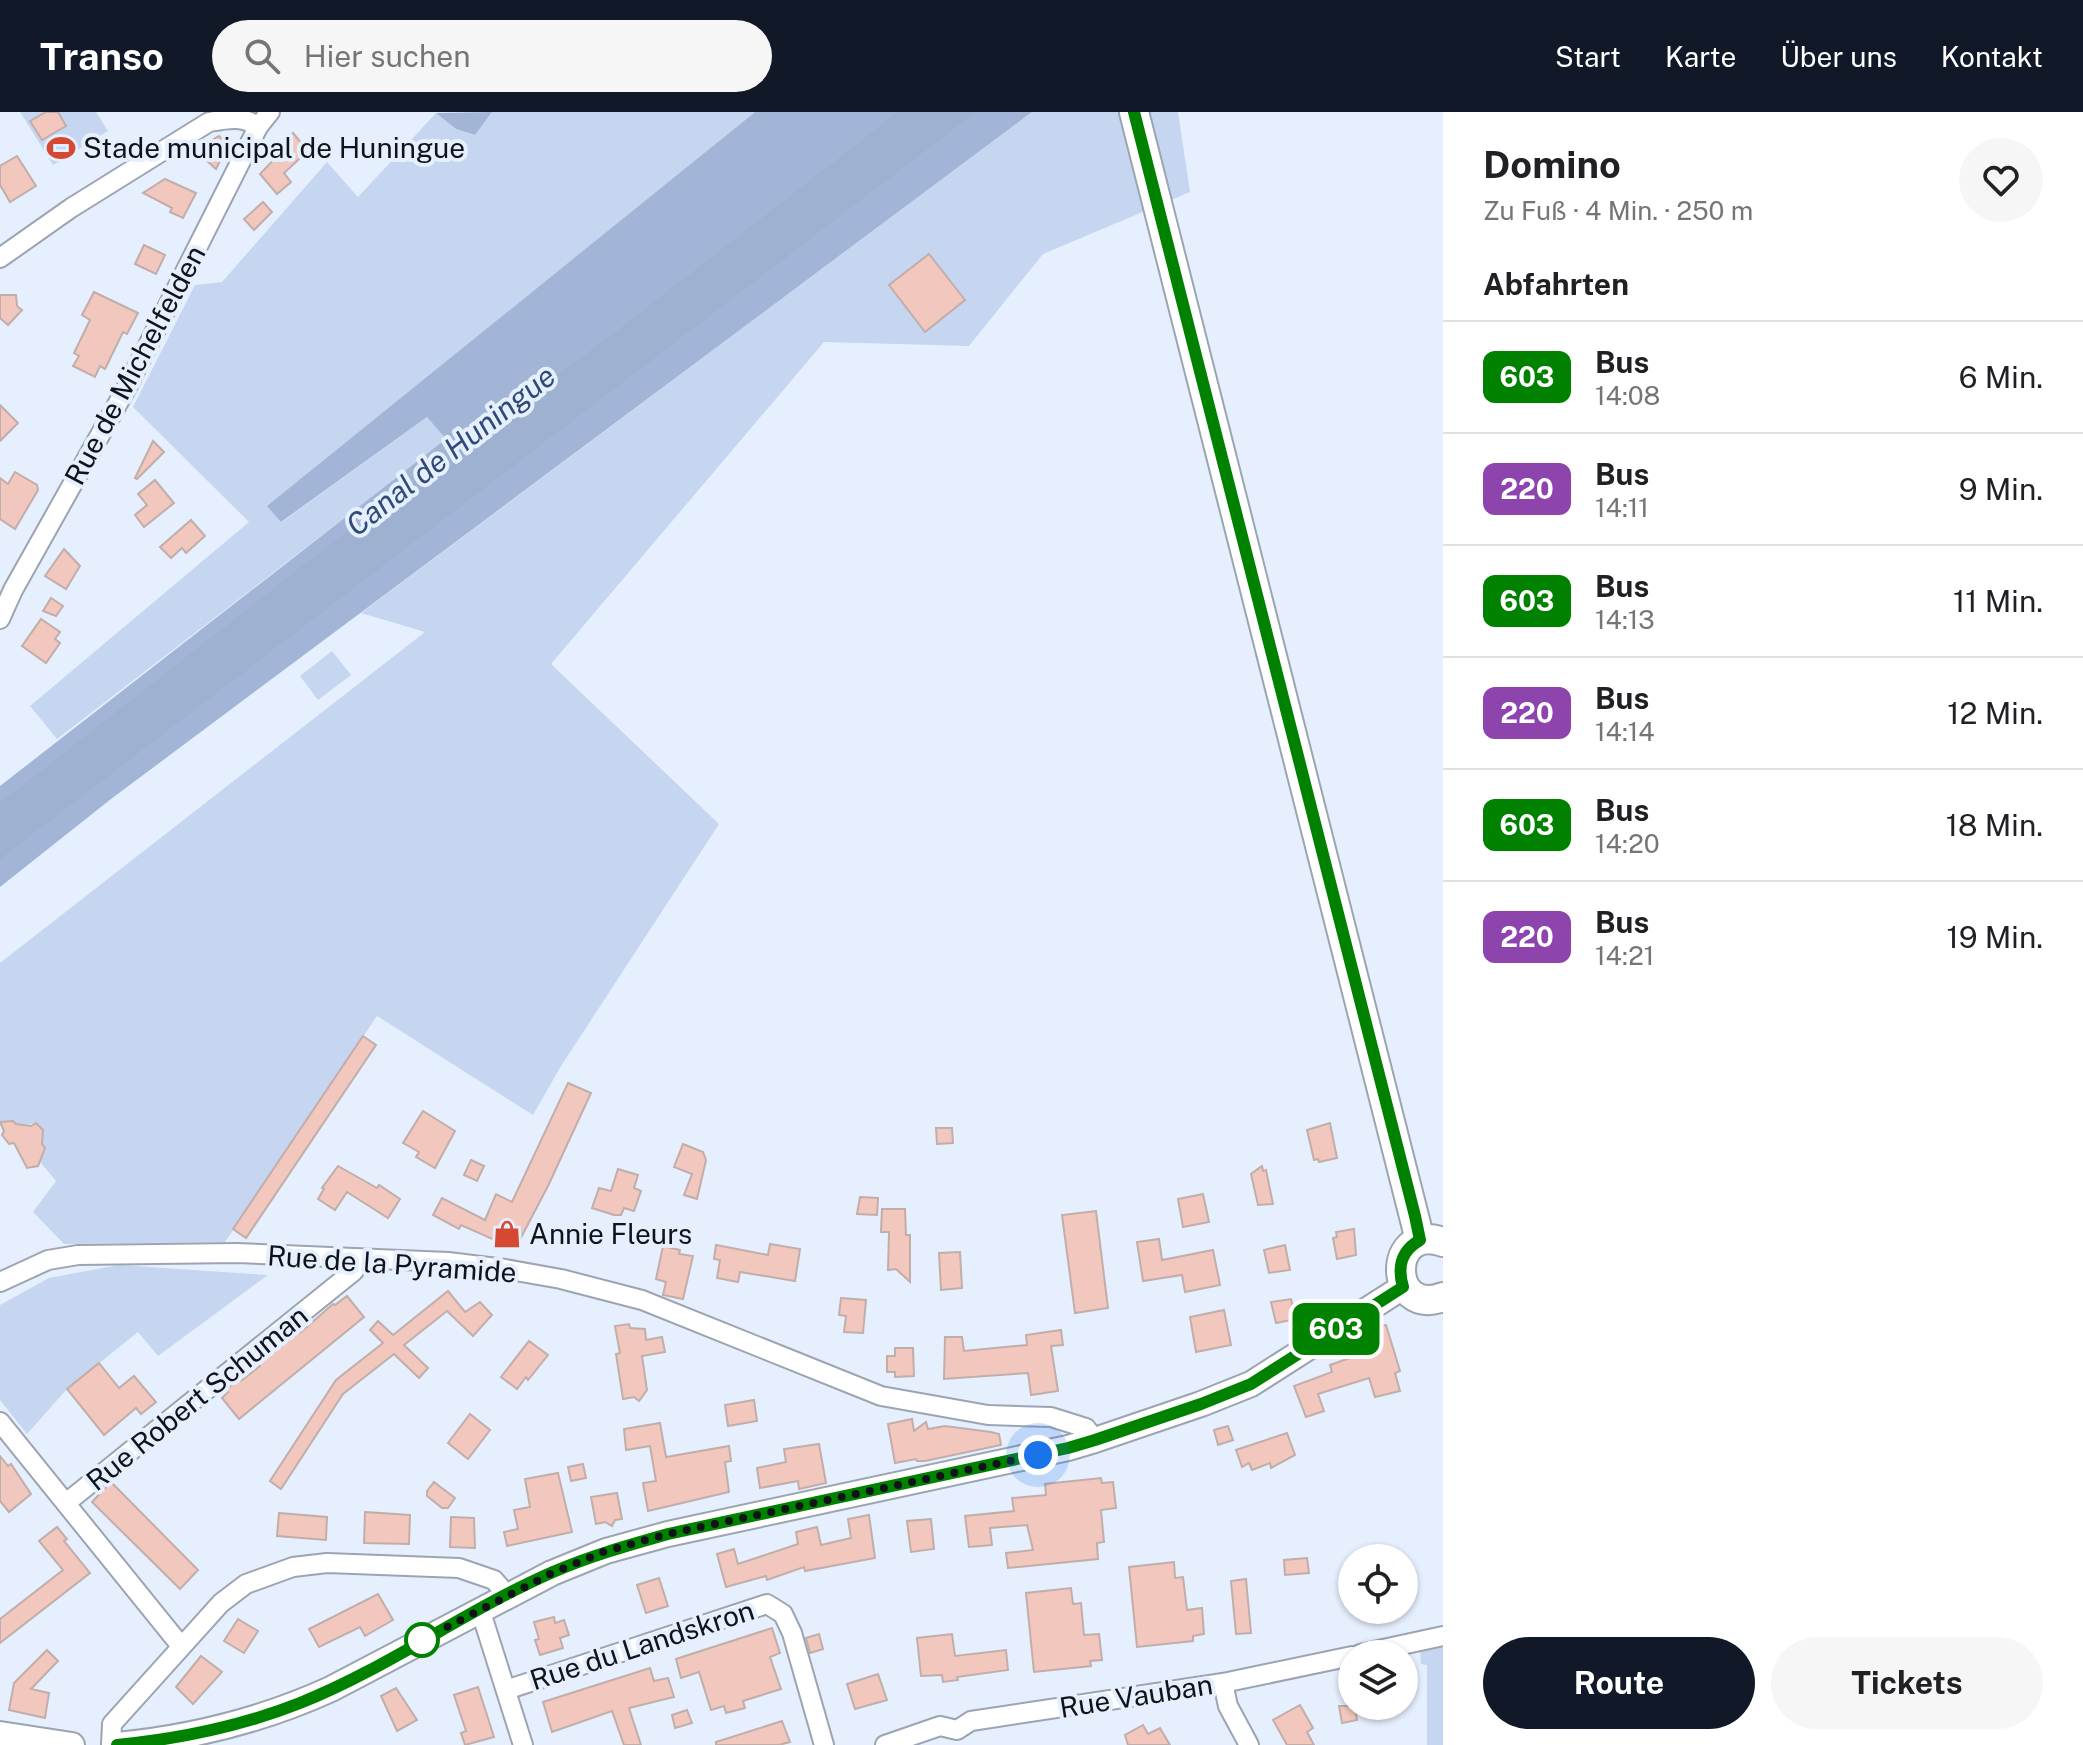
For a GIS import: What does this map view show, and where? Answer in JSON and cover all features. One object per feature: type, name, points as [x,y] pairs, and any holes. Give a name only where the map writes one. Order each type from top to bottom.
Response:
[{"type":"main road","points":[[1134,112],[1432,1241],[1404,1253],[1400,1263],[1403,1287],[1418,1298],[1441,1305]]},
{"type":"street","name":"Rue de Michelfelden","points":[[0,619],[13,590],[127,387],[258,127],[270,112]]},
{"type":"street","points":[[2,253],[209,122],[230,118],[258,127]]},
{"type":"street","name":"Rue de la Pyramide","points":[[0,1282],[48,1260],[78,1255],[237,1253],[448,1262],[561,1279],[642,1300],[881,1396],[988,1415],[1051,1417],[1086,1428],[1095,1440]]},
{"type":"street","name":"Rue Robert Schuman","points":[[66,1503],[354,1271],[355,1258]]},
{"type":"street","points":[[507,1595],[494,1580],[459,1568],[327,1563],[293,1567],[246,1584],[221,1603],[112,1724],[114,1745],[143,1743],[226,1727],[299,1704],[507,1595],[606,1551],[668,1534],[1068,1448],[1201,1404],[1251,1384],[1403,1287]]},
{"type":"street","name":"Rue Robert Schuman","points":[[0,1422],[181,1646]]},
{"type":"street","name":"Rue du Landskron","points":[[506,1690],[767,1604],[783,1614],[792,1633],[824,1745]]},
{"type":"street","points":[[480,1609],[523,1745]]},
{"type":"street","points":[[1418,1641],[1443,1636]]},
{"type":"street","name":"Rue Vauban","points":[[885,1745],[940,1726],[960,1738],[971,1721],[1223,1683],[1338,1659]]},
{"type":"street","points":[[1223,1683],[1228,1706],[1249,1745]]},
{"type":"street","points":[[0,1734],[72,1745]]},
{"type":"shaded area","name":"Stade municipal de Huningue","points":[[20,112],[96,112],[108,131],[53,165]]},
{"type":"shaded area","points":[[492,112],[755,112],[268,506],[282,522],[427,417],[447,439],[57,739],[30,706],[249,522],[133,407],[195,285],[222,282],[327,162],[358,197],[436,113],[456,129],[475,135]]},
{"type":"shaded area","points":[[492,112],[475,135],[456,129],[436,113]]},
{"type":"shaded area","points":[[755,112],[1032,112],[111,799],[0,887],[0,786],[446,439],[427,417],[281,522],[267,506]]},
{"type":"shaded area","points":[[898,112],[976,112],[0,859],[0,803],[315,556],[619,329]]},
{"type":"shaded area","points":[[1032,112],[1178,112],[1190,192],[1043,254],[969,346],[824,342],[551,664],[719,824],[561,1066],[533,1115],[377,1016],[225,1242],[64,1244],[33,1212],[56,1181],[36,1157],[45,1148],[42,1144],[43,1130],[36,1123],[18,1126],[13,1121],[0,1125],[0,963],[425,632],[361,613]]},
{"type":"shaded area","points":[[332,651],[351,675],[318,700],[300,676]]},
{"type":"shaded area","points":[[119,1265],[268,1275],[158,1356],[138,1332],[67,1389],[27,1434],[0,1400],[0,1305],[49,1278]]},
{"type":"shaded area","points":[[1443,1644],[1443,1745],[1427,1745],[1427,1665],[1421,1664],[1420,1649]]},
{"type":"building","points":[[46,112],[58,112],[66,126],[42,140],[30,121]]},
{"type":"building","points":[[293,133],[308,151],[284,173],[291,182],[277,194],[260,174],[283,150],[279,145]]},
{"type":"building","points":[[219,136],[228,145],[216,169],[195,150]]},
{"type":"building","points":[[17,156],[36,186],[10,202],[0,185],[0,166]]},
{"type":"building","points":[[165,179],[196,193],[183,218],[170,212],[172,208],[143,193]]},
{"type":"building","points":[[263,202],[272,212],[254,230],[244,219]]},
{"type":"building","points":[[144,245],[165,255],[156,274],[135,264]]},
{"type":"building","points":[[929,254],[965,300],[925,332],[889,285]]},
{"type":"building","points":[[94,292],[138,313],[127,334],[123,332],[105,369],[100,366],[95,377],[73,366],[79,356],[74,353],[90,320],[82,315]]},
{"type":"building","points":[[0,295],[16,295],[17,306],[22,310],[8,325],[0,318]]},
{"type":"building","points":[[0,405],[18,423],[0,441]]},
{"type":"building","points":[[153,441],[164,452],[137,479],[135,478]]},
{"type":"building","points":[[15,472],[37,485],[38,490],[15,529],[0,519],[0,478],[8,484]]},
{"type":"building","points":[[155,480],[174,503],[144,527],[135,515],[147,505],[138,494]]},
{"type":"building","points":[[191,520],[205,536],[186,553],[182,548],[171,558],[160,547]]},
{"type":"building","points":[[64,549],[80,566],[66,589],[45,576]]},
{"type":"building","points":[[51,598],[63,606],[56,616],[43,611]]},
{"type":"building","points":[[41,619],[60,632],[55,639],[60,643],[46,663],[22,646]]},
{"type":"building","points":[[363,1036],[376,1045],[246,1238],[233,1229]]},
{"type":"building","points":[[568,1083],[591,1093],[515,1249],[461,1225],[459,1229],[433,1215],[442,1198],[485,1220],[496,1194],[512,1202]]},
{"type":"building","points":[[423,1111],[455,1131],[435,1168],[416,1157],[419,1152],[403,1143]]},
{"type":"building","points":[[13,1121],[31,1126],[36,1123],[43,1130],[42,1144],[45,1148],[38,1166],[27,1168],[14,1143],[9,1144],[2,1135],[4,1131],[0,1122]]},
{"type":"building","points":[[1330,1123],[1337,1158],[1319,1162],[1318,1159],[1314,1160],[1307,1130]]},
{"type":"building","points":[[936,1128],[952,1128],[953,1143],[937,1144]]},
{"type":"building","points":[[683,1144],[703,1152],[706,1160],[697,1199],[684,1195],[692,1174],[674,1167]]},
{"type":"building","points":[[471,1160],[484,1166],[477,1181],[464,1175]]},
{"type":"building","points":[[338,1166],[377,1188],[379,1185],[400,1199],[388,1218],[347,1192],[335,1210],[318,1199]]},
{"type":"building","points":[[1262,1166],[1263,1171],[1266,1170],[1273,1204],[1258,1205],[1251,1174]]},
{"type":"building","points":[[618,1169],[638,1175],[634,1188],[641,1191],[634,1211],[624,1208],[621,1215],[614,1215],[592,1208],[599,1188],[611,1191]]},
{"type":"building","points":[[1203,1194],[1209,1222],[1183,1227],[1178,1199]]},
{"type":"building","points":[[860,1197],[878,1198],[877,1215],[857,1214]]},
{"type":"building","points":[[882,1209],[905,1209],[906,1235],[910,1235],[910,1282],[896,1269],[888,1270],[889,1232],[881,1232]]},
{"type":"building","points":[[1096,1211],[1108,1308],[1075,1313],[1062,1215]]},
{"type":"building","points":[[1354,1229],[1356,1255],[1337,1259],[1333,1238],[1337,1237],[1336,1232]]},
{"type":"building","points":[[1159,1239],[1162,1260],[1213,1250],[1220,1285],[1185,1292],[1182,1275],[1143,1281],[1137,1242]]},
{"type":"building","points":[[770,1244],[800,1249],[795,1281],[740,1272],[738,1282],[717,1278],[720,1260],[714,1259],[716,1245],[768,1255]]},
{"type":"building","points":[[1285,1245],[1290,1270],[1269,1273],[1264,1250]]},
{"type":"building","points":[[663,1246],[680,1250],[679,1254],[693,1256],[683,1299],[663,1295],[666,1282],[656,1279]]},
{"type":"building","points":[[960,1252],[962,1288],[941,1290],[939,1253]]},
{"type":"building","points":[[448,1291],[465,1312],[480,1302],[492,1315],[473,1336],[447,1311],[404,1345],[428,1368],[419,1378],[394,1354],[343,1394],[281,1489],[270,1481],[336,1380],[383,1343],[370,1330],[378,1321],[393,1335]]},
{"type":"building","points":[[347,1296],[364,1317],[239,1419],[222,1398],[228,1392],[226,1390]]},
{"type":"building","points":[[841,1298],[866,1300],[863,1333],[844,1332],[846,1316],[839,1315]]},
{"type":"building","points":[[1291,1299],[1296,1319],[1276,1323],[1271,1302]]},
{"type":"building","points":[[1224,1310],[1231,1345],[1196,1352],[1190,1317]]},
{"type":"building","points":[[629,1324],[630,1328],[645,1329],[646,1340],[662,1337],[665,1352],[642,1356],[647,1390],[639,1401],[634,1397],[623,1399],[616,1354],[620,1353],[615,1326]]},
{"type":"building","points":[[1386,1325],[1400,1371],[1395,1373],[1400,1391],[1375,1397],[1369,1378],[1318,1394],[1324,1411],[1306,1417],[1294,1386],[1332,1372],[1330,1365],[1367,1352],[1361,1332]]},
{"type":"building","points":[[1061,1330],[1063,1345],[1051,1346],[1058,1391],[1031,1395],[1028,1373],[944,1379],[945,1337],[962,1337],[964,1351],[1027,1345],[1026,1335]]},
{"type":"building","points":[[529,1341],[548,1355],[517,1389],[501,1377]]},
{"type":"building","points":[[895,1348],[913,1348],[914,1376],[895,1377],[895,1372],[887,1372],[887,1356],[895,1356]]},
{"type":"building","points":[[99,1363],[119,1388],[134,1376],[156,1402],[141,1414],[136,1408],[104,1435],[67,1389]]},
{"type":"building","points":[[754,1400],[757,1421],[728,1426],[725,1405]]},
{"type":"building","points":[[470,1414],[490,1430],[468,1459],[448,1443]]},
{"type":"building","points":[[912,1419],[914,1431],[926,1422],[928,1429],[945,1426],[991,1432],[999,1434],[1001,1445],[925,1461],[916,1459],[895,1463],[888,1424]]},
{"type":"building","points":[[660,1423],[666,1457],[729,1446],[731,1461],[725,1462],[729,1492],[648,1511],[643,1483],[656,1481],[650,1446],[626,1450],[624,1429]]},
{"type":"building","points":[[1228,1426],[1233,1440],[1218,1445],[1214,1430]]},
{"type":"building","points":[[1287,1433],[1295,1455],[1271,1468],[1270,1463],[1252,1470],[1249,1463],[1242,1467],[1236,1450]]},
{"type":"building","points":[[819,1444],[826,1483],[799,1489],[798,1481],[760,1488],[757,1468],[786,1462],[784,1449]]},
{"type":"building","points":[[0,1456],[8,1466],[11,1464],[31,1494],[9,1512],[0,1501]]},
{"type":"building","points":[[583,1464],[586,1478],[571,1481],[568,1467]]},
{"type":"building","points":[[558,1473],[572,1532],[507,1546],[504,1532],[518,1529],[514,1510],[530,1507],[525,1479]]},
{"type":"building","points":[[1101,1478],[1102,1483],[1113,1482],[1116,1508],[1101,1510],[1104,1542],[1097,1543],[1098,1559],[1008,1568],[1006,1553],[1033,1550],[1027,1525],[990,1528],[992,1545],[969,1547],[965,1516],[1014,1511],[1012,1498],[1046,1495],[1045,1484]]},
{"type":"building","points":[[111,1482],[198,1570],[180,1589],[92,1502]]},
{"type":"building","points":[[434,1482],[455,1498],[448,1508],[442,1508],[427,1496]]},
{"type":"building","points":[[617,1493],[622,1519],[615,1520],[612,1526],[605,1522],[596,1524],[591,1497]]},
{"type":"building","points":[[365,1512],[410,1515],[409,1544],[364,1543]]},
{"type":"building","points":[[279,1513],[327,1517],[326,1540],[277,1536]]},
{"type":"building","points":[[869,1515],[875,1558],[805,1571],[804,1567],[767,1580],[766,1576],[726,1587],[717,1554],[734,1549],[738,1564],[798,1544],[796,1532],[817,1527],[821,1545],[851,1538],[848,1519]]},
{"type":"building","points":[[451,1517],[474,1518],[475,1548],[450,1547]]},
{"type":"building","points":[[931,1519],[934,1549],[911,1552],[907,1521]]},
{"type":"building","points":[[57,1527],[67,1539],[64,1541],[90,1573],[0,1643],[0,1619],[63,1570],[39,1541]]},
{"type":"building","points":[[1307,1558],[1309,1573],[1285,1575],[1284,1560]]},
{"type":"building","points":[[1174,1562],[1175,1578],[1183,1577],[1187,1610],[1202,1608],[1204,1634],[1193,1636],[1193,1641],[1137,1647],[1129,1567]]},
{"type":"building","points":[[659,1578],[668,1606],[646,1613],[637,1585]]},
{"type":"building","points":[[1246,1579],[1251,1633],[1236,1634],[1231,1581]]},
{"type":"building","points":[[1071,1588],[1073,1604],[1081,1603],[1084,1635],[1099,1634],[1102,1660],[1090,1661],[1091,1666],[1034,1672],[1026,1593]]},
{"type":"building","points":[[378,1594],[393,1620],[365,1636],[360,1627],[319,1647],[309,1629]]},
{"type":"building","points":[[554,1617],[555,1623],[564,1620],[569,1635],[560,1638],[563,1648],[540,1655],[534,1622]]},
{"type":"building","points":[[238,1619],[258,1631],[244,1653],[224,1641]]},
{"type":"building","points":[[772,1628],[780,1653],[770,1657],[781,1689],[743,1701],[745,1708],[726,1713],[724,1706],[711,1710],[699,1672],[681,1678],[676,1659]]},
{"type":"building","points":[[819,1634],[823,1649],[810,1653],[806,1638]]},
{"type":"building","points":[[952,1634],[955,1656],[1006,1650],[1008,1670],[943,1682],[942,1675],[921,1676],[917,1638]]},
{"type":"building","points":[[47,1650],[58,1661],[31,1689],[49,1693],[45,1718],[9,1710],[14,1683]]},
{"type":"building","points":[[201,1656],[222,1672],[193,1704],[176,1687]]},
{"type":"building","points":[[650,1668],[654,1681],[668,1678],[674,1697],[629,1708],[641,1745],[624,1745],[612,1711],[552,1732],[543,1702]]},
{"type":"building","points":[[878,1674],[887,1700],[855,1709],[847,1684]]},
{"type":"building","points":[[478,1687],[494,1737],[465,1745],[461,1733],[466,1731],[454,1695]]},
{"type":"building","points":[[396,1688],[417,1720],[397,1731],[381,1696]]},
{"type":"building","points":[[1300,1705],[1313,1728],[1307,1732],[1314,1745],[1287,1745],[1273,1720]]},
{"type":"building","points":[[687,1710],[692,1723],[675,1728],[672,1715]]},
{"type":"building","points":[[782,1721],[790,1742],[779,1745],[716,1745],[716,1742]]},
{"type":"building","points":[[1143,1725],[1148,1734],[1160,1728],[1170,1745],[1128,1745],[1125,1735]]},
{"type":"bus line","name":"603","points":[[117,1745],[226,1727],[299,1704],[507,1595],[606,1551],[668,1534],[1068,1448],[1201,1404],[1251,1384],[1403,1287],[1400,1263],[1404,1253],[1420,1240],[1415,1216],[1134,112]]},
{"type":"place","name":"Stade municipal de Huningue","points":[[61,148]]},
{"type":"place","name":"Annie Fleurs","points":[[507,1234]]},
{"type":"route","points":[[422,1640],[552,1573],[606,1551],[668,1534],[1038,1455]]},
{"type":"water label","name":"Canal de Huningue","points":[[451,451]]}]
